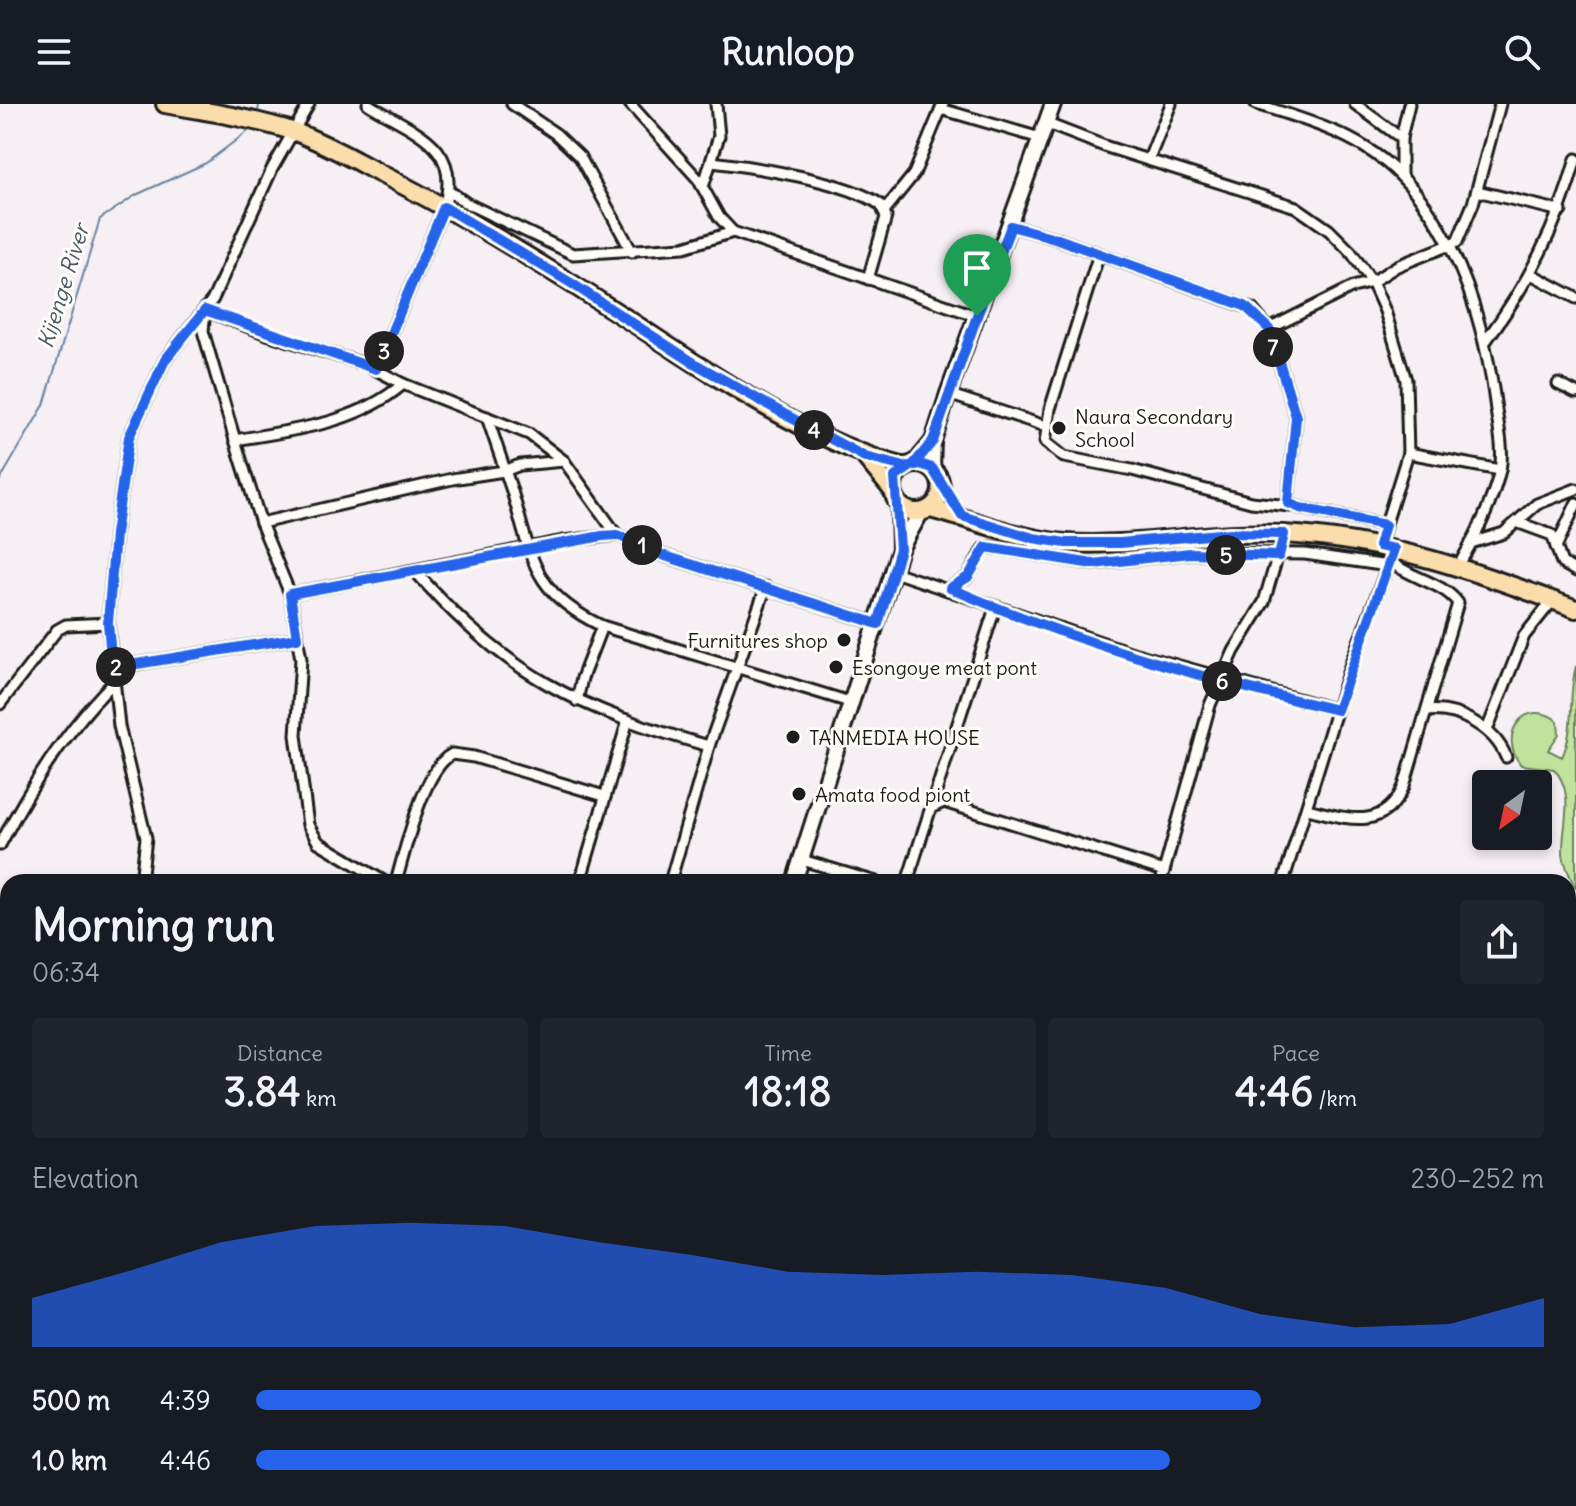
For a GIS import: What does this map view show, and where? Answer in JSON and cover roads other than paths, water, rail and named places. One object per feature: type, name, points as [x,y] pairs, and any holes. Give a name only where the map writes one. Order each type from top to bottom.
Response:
[{"type":"main road","points":[[165,104],[295,132],[447,199],[694,363],[865,457],[932,468],[962,516]]},
{"type":"main road","points":[[865,457],[896,498],[926,510],[962,516],[1033,538],[1066,543],[1120,543],[1230,533],[1284,534],[1388,555],[1459,565],[1576,609]]},
{"type":"main road","points":[[896,498],[895,477],[909,465]]},
{"type":"main road","points":[[926,510],[940,498],[942,484]]},
{"type":"street","points":[[142,874],[146,838],[126,763],[112,684],[108,623],[115,534],[129,437],[165,360],[205,310],[272,169],[309,104]]},
{"type":"street","points":[[368,104],[438,147],[449,166],[447,199],[376,369]]},
{"type":"street","points":[[513,104],[556,134],[580,157],[632,252]]},
{"type":"street","points":[[630,104],[657,130],[703,187],[719,217],[733,232],[977,316]]},
{"type":"street","points":[[703,187],[719,136],[716,104]]},
{"type":"street","points":[[932,468],[933,441],[948,394],[1053,104]]},
{"type":"street","points":[[1149,159],[1171,104]]},
{"type":"street","points":[[1256,104],[1347,135],[1401,176],[1448,245],[1485,342],[1497,420],[1500,470],[1459,565]]},
{"type":"street","points":[[1355,104],[1401,138]]},
{"type":"street","points":[[1401,176],[1401,138],[1409,104]]},
{"type":"street","points":[[1269,329],[1353,287],[1372,282],[1397,266],[1457,242],[1477,191],[1500,104]]},
{"type":"street","points":[[868,279],[885,210],[914,174],[942,106],[1040,138]]},
{"type":"street","points":[[1045,123],[1305,211],[1343,242],[1372,282],[1406,380],[1408,453],[1385,525],[1388,555],[1286,874]]},
{"type":"street","points":[[1485,342],[1531,274],[1561,211],[1576,159]]},
{"type":"street","points":[[712,162],[748,166],[853,192],[874,200],[885,210]]},
{"type":"street","points":[[1477,191],[1561,211]]},
{"type":"street","points":[[447,199],[466,203],[573,254],[684,247],[733,232]]},
{"type":"street","points":[[1011,226],[1245,306],[1269,329],[1296,417],[1287,497],[1290,506]]},
{"type":"street","points":[[1099,254],[1045,426],[1045,442],[1064,457],[1132,470],[1251,502],[1290,506],[1385,525]]},
{"type":"street","points":[[1531,274],[1576,298]]},
{"type":"street","points":[[205,310],[376,369],[403,384],[529,434],[564,461],[617,535],[662,555],[878,624]]},
{"type":"street","points":[[205,310],[203,331],[235,440],[261,523],[290,594],[302,666],[296,735],[312,836],[372,874]]},
{"type":"street","points":[[235,440],[318,425],[370,407],[403,384]]},
{"type":"street","points":[[1558,384],[1576,393]]},
{"type":"street","points":[[948,394],[1045,426]]},
{"type":"street","points":[[487,417],[526,549],[548,588],[566,605],[602,626],[853,703]]},
{"type":"street","points":[[909,465],[933,441]]},
{"type":"street","points":[[1408,453],[1500,470]]},
{"type":"street","points":[[261,523],[452,479],[542,461],[564,461]]},
{"type":"street","points":[[1471,543],[1504,533],[1537,504],[1576,489]]},
{"type":"street","points":[[896,498],[900,549]]},
{"type":"street","points":[[1556,547],[1576,504]]},
{"type":"street","points":[[797,874],[900,549],[926,510]]},
{"type":"street","points":[[1519,523],[1546,531],[1562,563],[1576,571]]},
{"type":"street","points":[[1163,874],[1200,738],[1220,680],[1264,602],[1284,534]]},
{"type":"street","points":[[290,594],[617,535]]},
{"type":"street","points":[[950,588],[968,577],[983,549],[990,547],[1093,564],[1190,553],[1388,555],[1404,572],[1449,593],[1458,603],[1404,786],[1392,807],[1374,819],[1361,821],[1307,809]]},
{"type":"street","points":[[415,571],[486,643],[539,682],[577,701],[709,746]]},
{"type":"street","points":[[894,572],[950,588],[995,608],[1220,680],[1337,710]]},
{"type":"street","points":[[672,874],[709,746],[766,587]]},
{"type":"street","points":[[1487,730],[1524,636],[1553,600]]},
{"type":"street","points":[[910,874],[995,608]]},
{"type":"street","points":[[0,704],[57,630],[66,625],[108,623]]},
{"type":"street","points":[[577,701],[602,626]]},
{"type":"street","points":[[112,668],[297,638]]},
{"type":"street","points":[[0,845],[46,766],[92,705],[112,684]]},
{"type":"street","points":[[1427,711],[1444,710],[1487,730],[1500,740],[1506,757]]},
{"type":"street","points":[[582,874],[628,720]]},
{"type":"street","points":[[399,874],[429,781],[438,765],[452,754],[474,757],[604,796]]},
{"type":"street","points":[[933,807],[944,802],[1164,871]]},
{"type":"street","points":[[802,860],[849,874]]},
{"type":"waterway","points":[[258,112],[259,104]]},
{"type":"waterway","name":"Kijenge River","points":[[0,480],[44,405],[100,219],[136,195],[206,163],[251,129]]},
{"type":"place","name":"Naura Secondary School","points":[[1059,428]]},
{"type":"place","name":"Furnitures shop","points":[[844,640]]},
{"type":"place","name":"Esongoye meat pont","points":[[836,667]]},
{"type":"place","name":"TANMEDIA HOUSE","points":[[793,737]]},
{"type":"place","name":"Amata food piont","points":[[799,794]]}]
